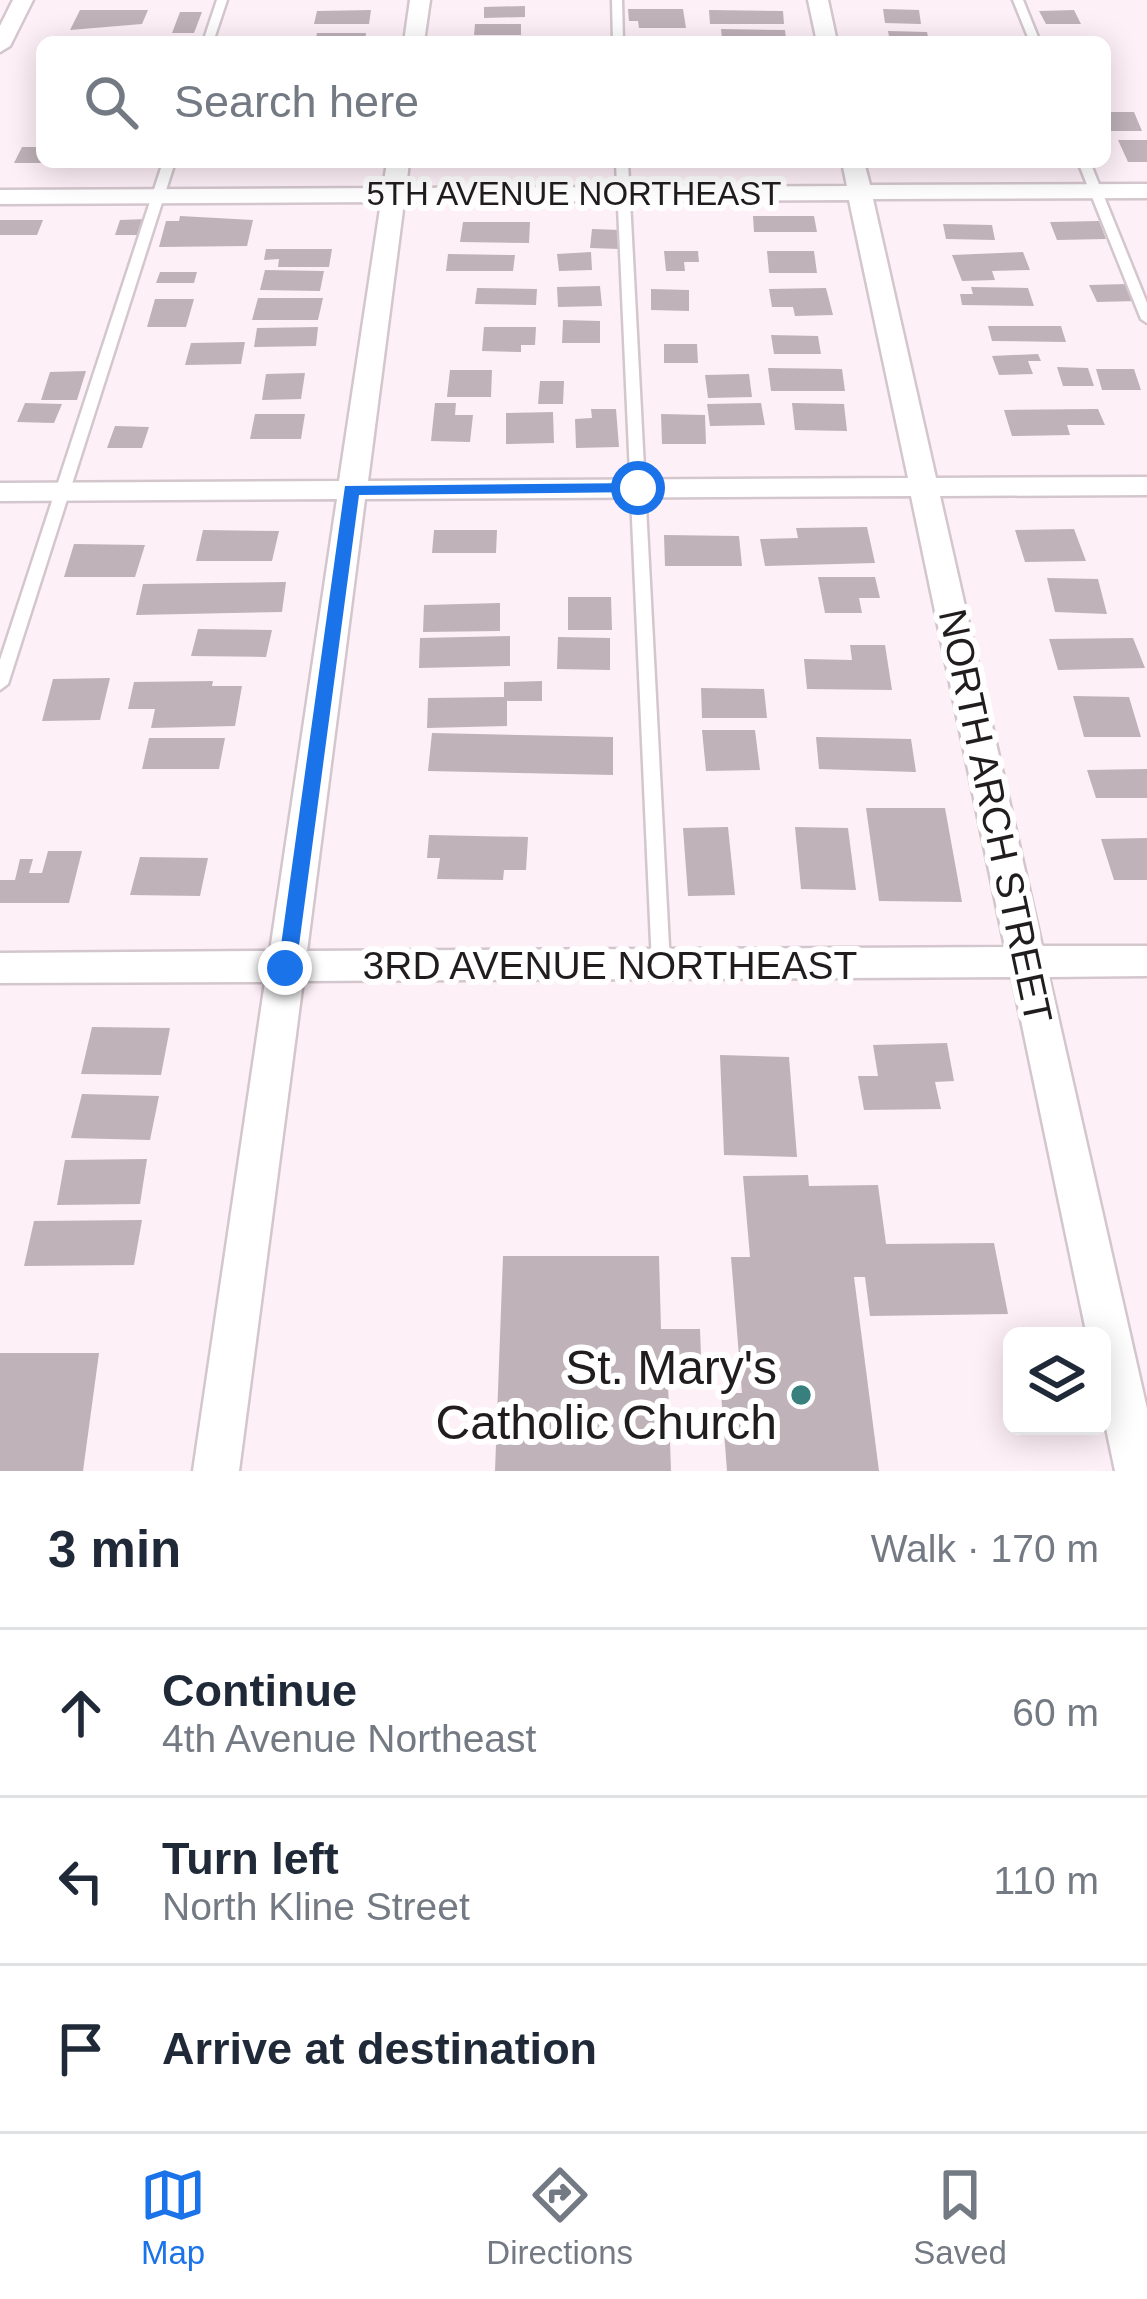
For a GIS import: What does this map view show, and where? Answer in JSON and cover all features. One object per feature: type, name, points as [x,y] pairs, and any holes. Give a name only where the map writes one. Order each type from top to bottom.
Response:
[{"type":"street","points":[[0,46],[23,0]]},
{"type":"street","points":[[415,36],[420,0]]},
{"type":"street","points":[[818,0],[826,36]]},
{"type":"street","name":"5TH AVENUE NORTHEAST","points":[[0,196],[158,196],[396,178],[623,194],[856,177],[1147,190]]},
{"type":"street","name":"NORTH ARCH STREET","points":[[856,177],[1138,1471]]},
{"type":"street","points":[[216,1471],[396,178]]},
{"type":"street","points":[[0,492],[1147,486]]},
{"type":"street","name":"3RD AVENUE NORTHEAST","points":[[0,968],[1147,961]]},
{"type":"lane","points":[[210,36],[222,0]]},
{"type":"lane","points":[[617,0],[618,36]]},
{"type":"lane","points":[[1018,0],[1033,36]]},
{"type":"lane","points":[[0,684],[167,168]]},
{"type":"lane","points":[[622,168],[662,965]]},
{"type":"lane","points":[[1087,168],[1147,319]]},
{"type":"building","points":[[525,6],[525,17],[484,18],[484,7]]},
{"type":"building","points":[[628,9],[683,9],[686,28],[639,28],[638,21],[629,21]]},
{"type":"building","points":[[883,9],[919,10],[921,24],[885,23]]},
{"type":"building","points":[[80,10],[148,10],[142,24],[70,30]]},
{"type":"building","points":[[371,10],[369,24],[314,24],[317,11]]},
{"type":"building","points":[[709,10],[783,11],[784,24],[710,24]]},
{"type":"building","points":[[1074,10],[1081,24],[1046,24],[1039,11]]},
{"type":"building","points":[[180,12],[202,12],[194,33],[172,33]]},
{"type":"building","points":[[475,24],[521,24],[521,35],[474,35]]},
{"type":"building","points":[[721,29],[785,30],[786,36],[722,36]]},
{"type":"building","points":[[888,31],[927,32],[928,36],[889,36]]},
{"type":"building","points":[[317,33],[366,33],[366,36]]},
{"type":"building","points":[[1111,112],[1134,112],[1142,131],[1111,131]]},
{"type":"building","points":[[1118,140],[1147,140],[1147,162],[1128,162]]},
{"type":"building","points":[[22,147],[36,147],[36,163],[14,163]]},
{"type":"building","points":[[180,216],[253,220],[247,246],[159,247],[166,221],[179,221]]},
{"type":"building","points":[[753,216],[814,216],[817,232],[754,232]]},
{"type":"building","points":[[146,219],[142,235],[115,235],[120,220]]},
{"type":"building","points":[[0,220],[43,220],[37,235],[0,235]]},
{"type":"building","points":[[1099,221],[1106,239],[1057,240],[1050,222]]},
{"type":"building","points":[[463,222],[530,222],[529,243],[460,242]]},
{"type":"building","points":[[943,224],[992,225],[995,240],[946,239]]},
{"type":"building","points":[[592,229],[621,230],[620,249],[590,248]]},
{"type":"building","points":[[266,249],[332,249],[329,267],[278,267],[279,259],[264,260]]},
{"type":"building","points":[[664,251],[698,251],[699,262],[684,262],[685,271],[666,271]]},
{"type":"building","points":[[767,251],[814,251],[817,273],[769,273]]},
{"type":"building","points":[[591,252],[592,270],[559,271],[557,254]]},
{"type":"building","points":[[1023,252],[1030,270],[992,271],[995,280],[962,281],[952,255]]},
{"type":"building","points":[[448,254],[515,255],[513,271],[446,271]]},
{"type":"building","points":[[265,270],[324,271],[320,291],[260,290]]},
{"type":"building","points":[[160,272],[197,272],[194,283],[156,283]]},
{"type":"building","points":[[1128,284],[1137,301],[1097,302],[1089,285]]},
{"type":"building","points":[[600,286],[602,306],[558,307],[557,287]]},
{"type":"building","points":[[971,287],[1028,288],[1034,306],[962,305],[960,294],[973,294]]},
{"type":"building","points":[[477,288],[537,289],[536,305],[475,304]]},
{"type":"building","points":[[826,288],[833,315],[795,316],[793,307],[772,307],[769,289]]},
{"type":"building","points":[[651,289],[689,290],[689,311],[651,310]]},
{"type":"building","points":[[258,298],[323,298],[318,320],[252,320]]},
{"type":"building","points":[[155,299],[194,299],[186,327],[147,327]]},
{"type":"building","points":[[563,320],[600,321],[600,343],[562,343]]},
{"type":"building","points":[[988,326],[1061,326],[1066,342],[992,341]]},
{"type":"building","points":[[318,327],[316,346],[254,347],[257,328]]},
{"type":"building","points":[[484,327],[536,327],[535,345],[521,345],[521,352],[482,351]]},
{"type":"building","points":[[771,335],[818,336],[821,354],[774,354]]},
{"type":"building","points":[[245,342],[241,364],[185,365],[191,343]]},
{"type":"building","points":[[664,344],[697,344],[698,363],[664,363]]},
{"type":"building","points":[[1038,354],[1041,361],[1028,361],[1033,374],[999,375],[992,356]]},
{"type":"building","points":[[1057,367],[1088,368],[1094,386],[1063,386]]},
{"type":"building","points":[[768,368],[842,369],[845,391],[771,391]]},
{"type":"building","points":[[1096,369],[1134,369],[1141,390],[1102,390]]},
{"type":"building","points":[[450,370],[492,370],[491,397],[447,397]]},
{"type":"building","points":[[86,371],[77,400],[41,400],[50,372]]},
{"type":"building","points":[[305,373],[301,399],[262,400],[266,374]]},
{"type":"building","points":[[749,374],[752,397],[708,398],[705,375]]},
{"type":"building","points":[[540,381],[564,381],[563,404],[538,404]]},
{"type":"building","points":[[25,403],[62,404],[54,423],[17,422]]},
{"type":"building","points":[[435,403],[456,403],[455,415],[473,415],[470,442],[431,441]]},
{"type":"building","points":[[761,403],[765,425],[710,426],[707,404]]},
{"type":"building","points":[[792,403],[844,404],[847,431],[795,430]]},
{"type":"building","points":[[591,409],[616,409],[619,447],[576,448],[575,419],[592,418]]},
{"type":"building","points":[[1098,409],[1105,425],[1067,425],[1070,435],[1012,436],[1004,410]]},
{"type":"building","points":[[553,412],[554,443],[506,444],[506,413]]},
{"type":"building","points":[[255,414],[305,414],[301,439],[250,439]]},
{"type":"building","points":[[661,414],[705,415],[706,444],[662,444]]},
{"type":"building","points":[[115,426],[149,427],[142,448],[107,448]]},
{"type":"building","points":[[867,527],[875,563],[765,566],[760,539],[798,538],[796,528]]},
{"type":"building","points":[[1074,529],[1086,561],[1025,562],[1015,530]]},
{"type":"building","points":[[203,530],[279,531],[272,561],[196,561]]},
{"type":"building","points":[[434,530],[497,530],[496,553],[432,553]]},
{"type":"building","points":[[664,535],[739,536],[742,566],[665,566]]},
{"type":"building","points":[[74,544],[145,545],[135,577],[64,577]]},
{"type":"building","points":[[818,577],[875,577],[880,598],[859,598],[862,613],[825,613]]},
{"type":"building","points":[[1047,578],[1098,579],[1107,614],[1055,612]]},
{"type":"building","points":[[286,582],[282,612],[136,615],[143,584]]},
{"type":"building","points":[[568,597],[611,597],[612,630],[568,630]]},
{"type":"building","points":[[500,603],[500,631],[423,632],[424,605]]},
{"type":"building","points":[[198,629],[272,630],[266,657],[191,656]]},
{"type":"building","points":[[510,636],[510,666],[419,668],[420,638]]},
{"type":"building","points":[[558,637],[610,638],[610,670],[557,669]]},
{"type":"building","points":[[1133,638],[1145,668],[1058,670],[1049,639]]},
{"type":"building","points":[[850,645],[885,645],[892,690],[807,689],[804,659],[852,660]]},
{"type":"building","points":[[110,678],[100,720],[42,721],[53,679]]},
{"type":"building","points":[[213,681],[212,686],[242,686],[235,726],[151,728],[155,709],[128,709],[134,682]]},
{"type":"building","points":[[542,681],[542,701],[507,701],[507,726],[427,728],[428,698],[504,697],[504,682]]},
{"type":"building","points":[[701,688],[764,689],[767,718],[702,718]]},
{"type":"building","points":[[1073,696],[1129,697],[1141,737],[1084,737]]},
{"type":"building","points":[[702,730],[755,730],[760,770],[706,771]]},
{"type":"building","points":[[432,733],[613,737],[613,775],[428,771]]},
{"type":"building","points":[[816,737],[911,739],[916,772],[819,769]]},
{"type":"building","points":[[149,738],[225,738],[219,769],[142,769]]},
{"type":"building","points":[[1147,769],[1147,798],[1096,798],[1087,770]]},
{"type":"building","points":[[866,808],[945,808],[962,902],[879,901]]},
{"type":"building","points":[[728,827],[735,895],[688,896],[683,828]]},
{"type":"building","points":[[795,827],[848,828],[856,890],[801,889]]},
{"type":"building","points":[[429,835],[528,837],[526,870],[504,870],[503,880],[437,879],[440,858],[427,858]]},
{"type":"building","points":[[1147,838],[1147,880],[1114,880],[1101,839]]},
{"type":"building","points":[[48,851],[82,851],[69,903],[0,903],[0,880],[15,880],[20,859],[33,859],[29,873],[42,873]]},
{"type":"building","points":[[140,857],[208,858],[200,896],[130,895]]},
{"type":"building","points":[[92,1027],[170,1028],[161,1075],[81,1074]]},
{"type":"building","points":[[947,1043],[954,1081],[935,1082],[941,1109],[864,1110],[858,1076],[878,1076],[873,1045]]},
{"type":"building","points":[[720,1055],[789,1057],[797,1157],[724,1155]]},
{"type":"building","points":[[82,1094],[159,1096],[150,1140],[71,1138]]},
{"type":"building","points":[[147,1159],[140,1204],[57,1205],[65,1160]]},
{"type":"building","points":[[808,1175],[809,1186],[878,1185],[886,1244],[994,1243],[1008,1314],[870,1316],[865,1277],[854,1277],[879,1471],[727,1471],[721,1393],[742,1393],[731,1257],[750,1257],[743,1176]]},
{"type":"building","points":[[142,1220],[134,1265],[24,1266],[34,1221]]},
{"type":"building","points":[[503,1256],[659,1256],[661,1329],[700,1329],[702,1383],[668,1383],[671,1471],[495,1471]]},
{"type":"building","points":[[0,1353],[99,1353],[83,1471],[0,1471]]},
{"type":"place","name":"St. Mary's Catholic Church","points":[[801,1395]]},
{"type":"route","points":[[285,968],[351,490],[638,488]]}]
